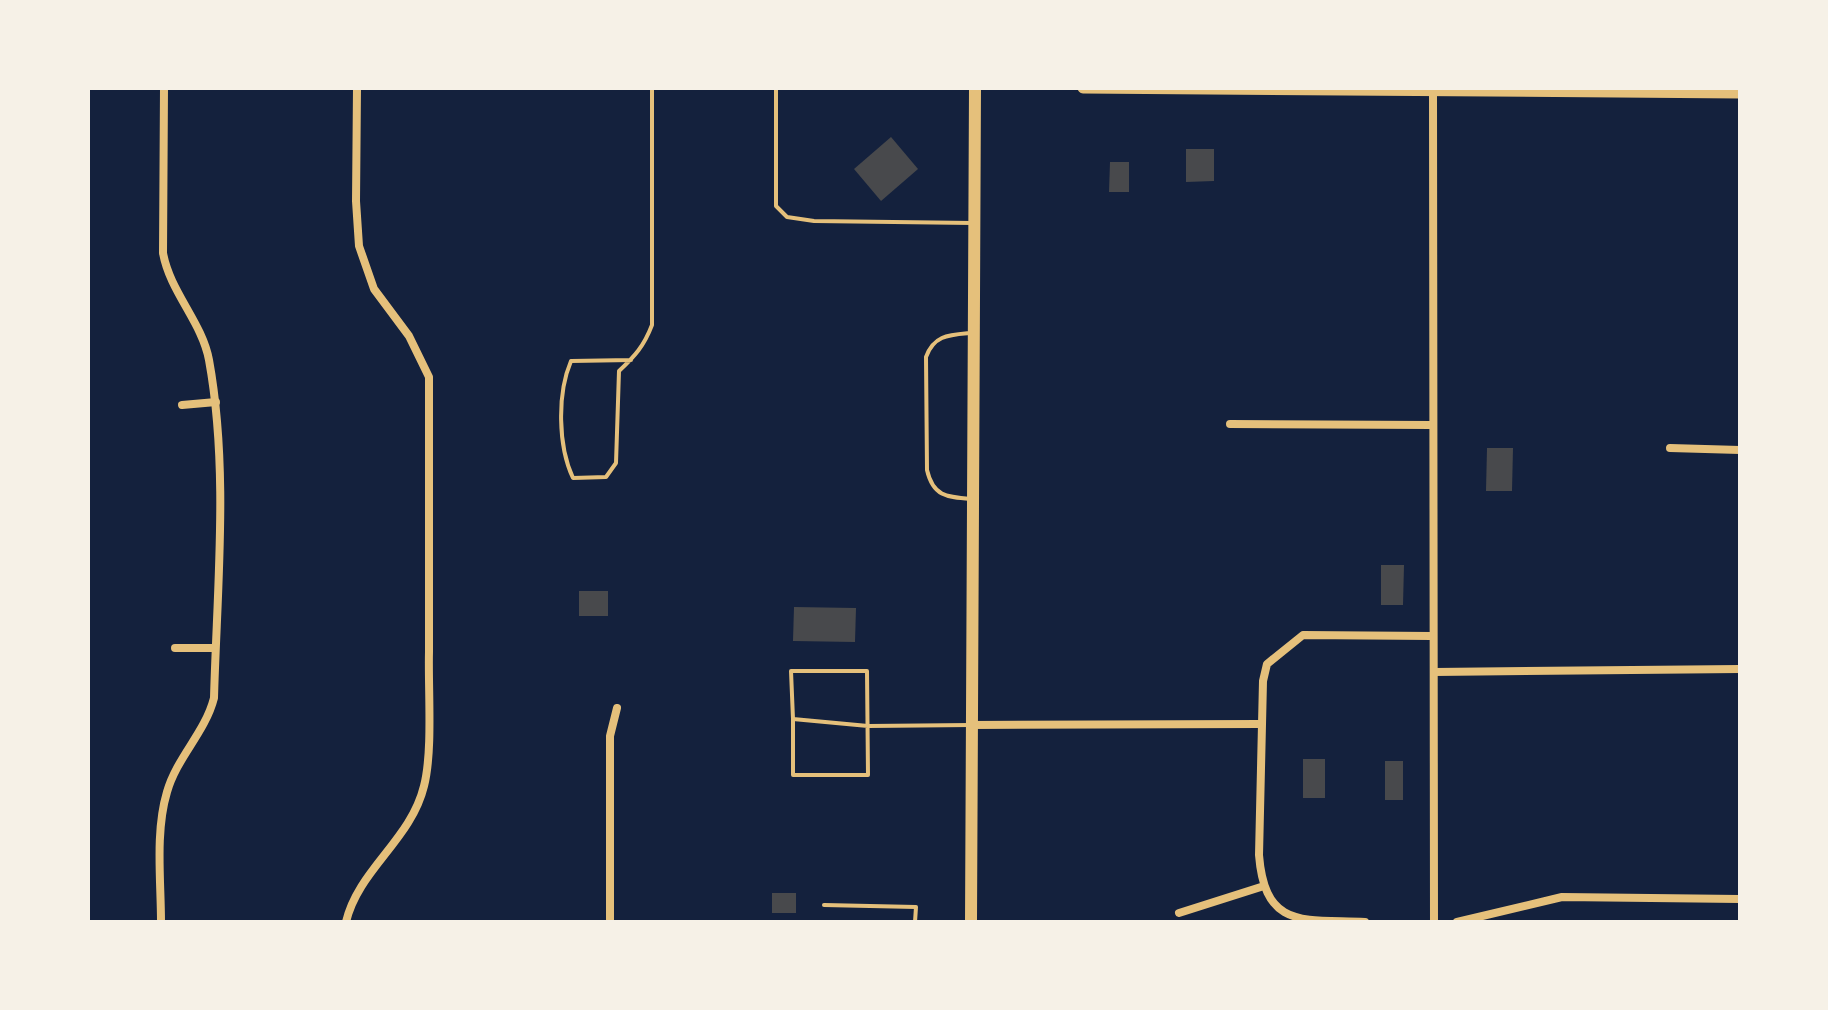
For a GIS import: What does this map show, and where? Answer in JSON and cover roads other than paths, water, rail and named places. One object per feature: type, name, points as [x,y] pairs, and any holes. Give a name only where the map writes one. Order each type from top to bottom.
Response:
[{"type":"main road","points":[[971,922],[975,88]]},
{"type":"street","points":[[161,922],[162,827],[167,792],[180,762],[209,718],[214,698],[216,402],[208,354],[167,275],[163,253],[164,88]]},
{"type":"street","points":[[346,922],[356,893],[399,840],[419,805],[426,781],[429,674],[429,377],[409,336],[374,289],[359,246],[356,201],[357,88]]},
{"type":"street","points":[[1083,88],[1740,93]]},
{"type":"street","points":[[1433,91],[1434,922]]},
{"type":"street","points":[[182,405],[216,402]]},
{"type":"street","points":[[1230,424],[1432,425]]},
{"type":"street","points":[[1670,448],[1740,450]]},
{"type":"street","points":[[1365,922],[1307,919],[1281,912],[1271,903],[1264,886],[1259,855],[1260,724],[1267,664],[1303,635],[1432,636]]},
{"type":"street","points":[[175,648],[215,648]]},
{"type":"street","points":[[1434,672],[1740,669]]},
{"type":"street","points":[[610,922],[610,736],[617,708]]},
{"type":"street","points":[[971,725],[1260,724]]},
{"type":"street","points":[[1179,913],[1264,886]]},
{"type":"street","points":[[1457,922],[1562,897],[1740,899]]},
{"type":"lane","points":[[631,360],[571,361],[564,379],[563,458],[573,478],[606,477],[616,463],[619,371],[631,360],[644,347],[652,325],[652,88]]},
{"type":"lane","points":[[776,88],[776,206],[787,217],[814,221],[975,223]]},
{"type":"lane","points":[[971,499],[944,497],[930,486],[927,470],[926,357],[931,343],[944,336],[973,333]]},
{"type":"lane","points":[[791,671],[867,671],[868,775],[793,775],[793,719],[791,671]]},
{"type":"lane","points":[[793,719],[868,726],[971,725]]},
{"type":"lane","points":[[824,905],[916,907],[915,922]]}]
